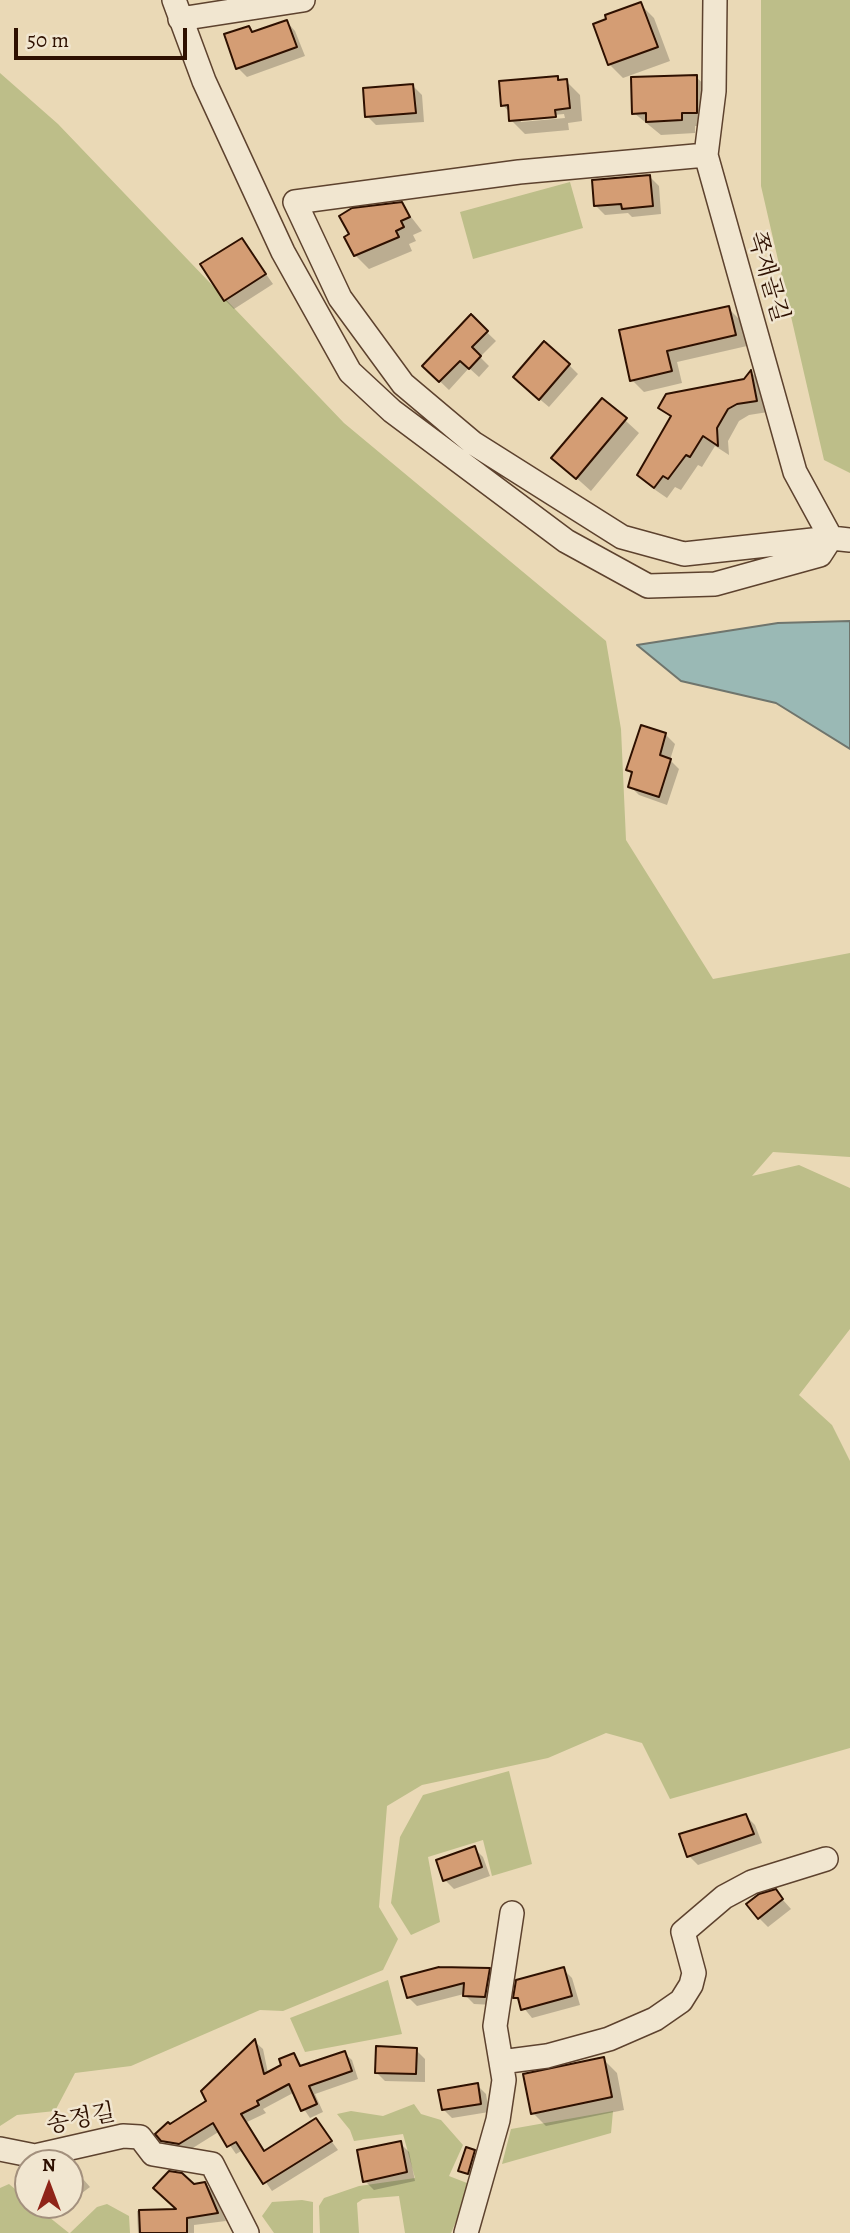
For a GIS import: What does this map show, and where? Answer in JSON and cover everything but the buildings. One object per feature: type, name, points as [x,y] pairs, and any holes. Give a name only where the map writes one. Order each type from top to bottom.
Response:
[{"type":"street","points":[[303,0],[177,9],[204,81],[283,252],[350,372],[392,411],[566,541],[648,586],[715,584],[820,555],[840,539]]},
{"type":"street","name":"쪽재골길","points":[[715,0],[714,92],[706,155],[795,472],[840,539]]},
{"type":"street","points":[[706,155],[519,172],[295,202],[340,298],[403,384],[473,443],[622,537],[684,554],[840,539]]},
{"type":"street","points":[[501,2063],[547,2056],[609,2039],[655,2019],[681,2001],[691,1985],[694,1973],[683,1932],[724,1897],[752,1882],[826,1858]]},
{"type":"street","points":[[466,2233],[498,2120],[504,2080],[495,2026],[512,1913]]},
{"type":"street","name":"송정길","points":[[0,2148],[35,2156],[123,2136],[140,2137],[153,2154],[212,2164],[247,2233]]},
{"type":"green space","points":[[761,0],[850,0],[850,473],[824,460],[761,186]]},
{"type":"green space","points":[[0,73],[58,124],[344,423],[606,641],[621,729],[626,840],[713,979],[850,953],[850,1157],[773,1152],[752,1176],[799,1165],[850,1188],[850,1329],[799,1395],[832,1425],[850,1461],[850,1748],[670,1799],[642,1743],[606,1733],[548,1758],[422,1785],[387,1806],[379,1907],[398,1939],[383,1970],[283,2011],[260,2010],[131,2066],[75,2073],[55,2111],[17,2115],[0,2126]]},
{"type":"green space","points":[[570,182],[583,228],[473,259],[460,212]]},
{"type":"green space","points":[[509,1771],[532,1864],[492,1876],[483,1840],[428,1857],[440,1922],[411,1935],[391,1903],[400,1837],[423,1795]]},
{"type":"green space","points":[[388,1980],[402,2034],[305,2052],[290,2018]]},
{"type":"green space","points":[[414,2104],[421,2114],[441,2120],[463,2145],[449,2176],[472,2185],[451,2233],[405,2233],[399,2196],[363,2199],[357,2203],[359,2233],[320,2233],[319,2206],[324,2198],[359,2186],[415,2178],[403,2134],[354,2141],[350,2130],[337,2114],[351,2111],[383,2116]]},
{"type":"green space","points":[[613,2111],[611,2133],[502,2164],[511,2129]]},
{"type":"green space","points":[[9,2184],[14,2188],[14,2219],[52,2219],[69,2233],[0,2233],[0,2188]]},
{"type":"green space","points":[[272,2202],[313,2202],[313,2233],[274,2233],[262,2216]]},
{"type":"green space","points":[[107,2204],[129,2216],[130,2233],[70,2233],[97,2207]]},
{"type":"water","points":[[850,621],[850,749],[776,703],[681,681],[637,645],[778,623]]}]
